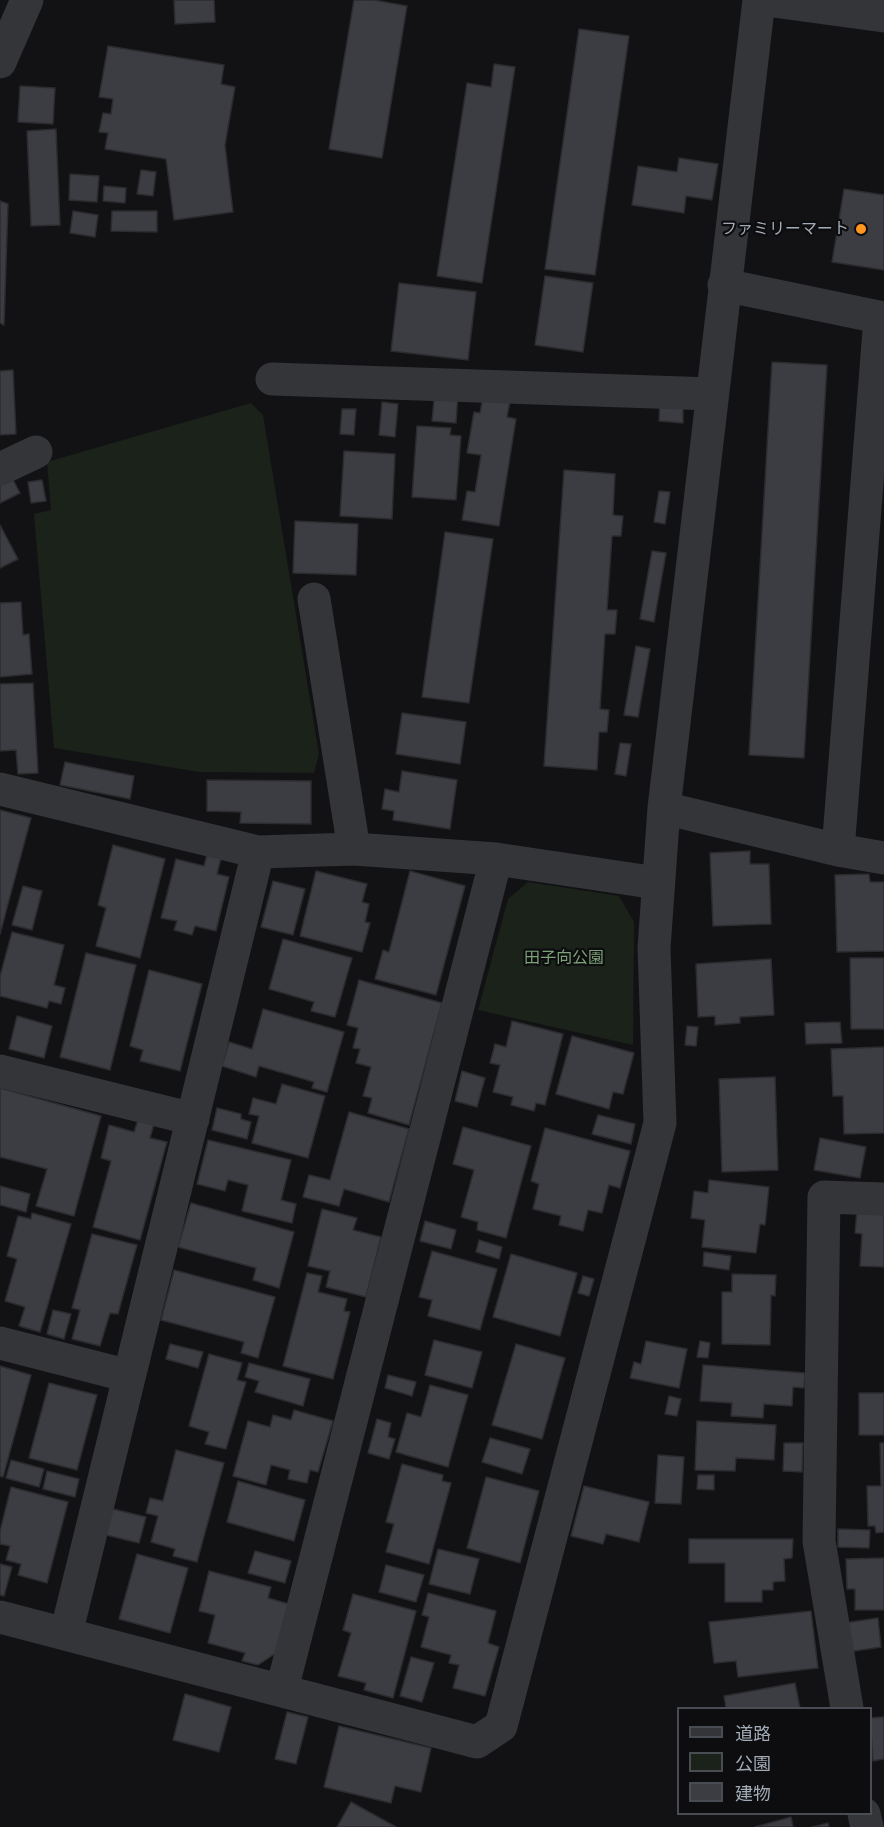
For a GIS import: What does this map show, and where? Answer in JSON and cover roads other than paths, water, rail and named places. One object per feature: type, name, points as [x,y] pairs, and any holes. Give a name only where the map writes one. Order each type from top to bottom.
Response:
[{"type":"street","points":[[0,62],[27,0]]},
{"type":"street","points":[[0,1617],[282,1689],[477,1742],[501,1726],[660,1123],[654,948],[657,883],[724,285],[759,0]]},
{"type":"street","points":[[766,0],[884,16]]},
{"type":"street","points":[[724,285],[882,318],[838,850]]},
{"type":"street","points":[[272,379],[712,394]]},
{"type":"street","points":[[0,469],[36,452]]},
{"type":"street","points":[[314,599],[354,849]]},
{"type":"street","points":[[0,789],[258,852],[354,849],[496,859],[657,883]]},
{"type":"street","points":[[664,808],[838,850],[884,858]]},
{"type":"street","points":[[66,1634],[258,852]]},
{"type":"street","points":[[282,1689],[496,859]]},
{"type":"street","points":[[0,1071],[193,1119]]},
{"type":"street","points":[[847,1707],[819,1541],[824,1197],[884,1199]]},
{"type":"street","points":[[0,1343],[129,1376]]},
{"type":"place","name":"ファミリーマート","points":[[861,229]]},
{"type":"park label","name":"田子向公園","points":[[564,958]]}]
